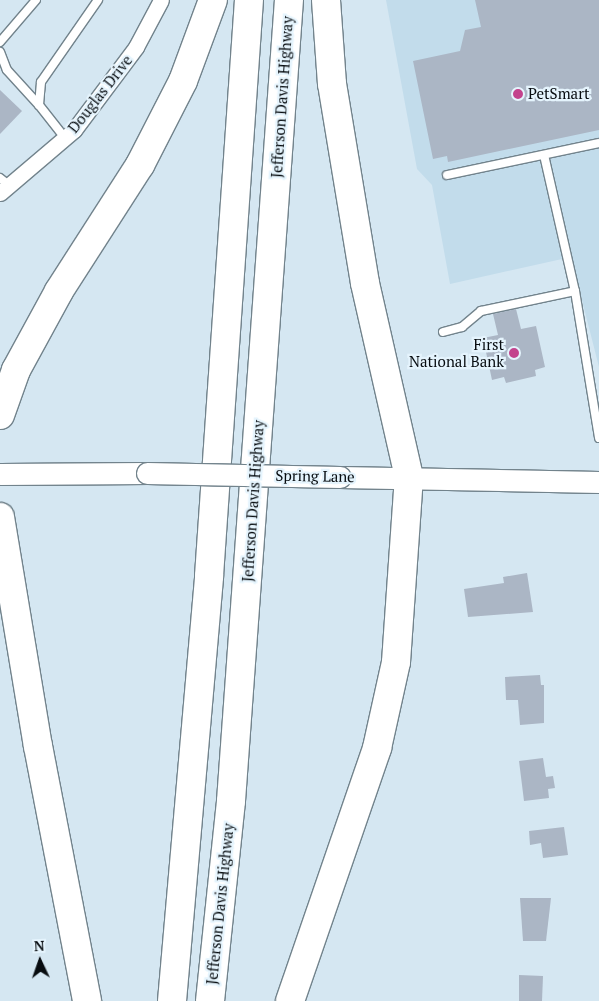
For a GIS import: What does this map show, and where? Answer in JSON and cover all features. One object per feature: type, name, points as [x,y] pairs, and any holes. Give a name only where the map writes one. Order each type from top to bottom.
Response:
[{"type":"highway","points":[[0,415],[16,370],[59,291],[140,165],[183,81],[213,0]]},
{"type":"highway","points":[[172,1001],[209,576],[250,0]]},
{"type":"highway","name":"Jefferson Davis Highway","points":[[210,1001],[232,801],[289,0]]},
{"type":"highway","points":[[290,1001],[347,843],[381,728],[396,662],[409,477],[365,283],[332,84],[326,0]]},
{"type":"highway","points":[[0,517],[38,746],[87,1001]]},
{"type":"street","name":"Douglas Drive","points":[[3,186],[65,138],[136,47],[161,0]]},
{"type":"street","name":"Spring Lane","points":[[0,474],[147,473],[599,482]]},
{"type":"lane","points":[[0,42],[36,0]]},
{"type":"lane","points":[[39,105],[41,82],[98,0]]},
{"type":"lane","points":[[0,52],[7,70],[39,105],[65,138]]},
{"type":"lane","points":[[447,175],[599,143]]},
{"type":"lane","points":[[544,155],[575,291],[599,438]]},
{"type":"lane","points":[[443,332],[462,327],[481,311],[575,291]]},
{"type":"shaded area","points":[[386,0],[599,0],[599,367],[571,257],[450,284],[432,185],[417,169]]},
{"type":"building","points":[[475,0],[599,0],[599,130],[448,162],[447,156],[433,159],[413,61],[460,51],[465,30],[481,27]]},
{"type":"building","points":[[0,90],[22,111],[0,134]]},
{"type":"building","name":"First National Bank","points":[[516,309],[521,329],[536,326],[545,367],[535,370],[536,376],[506,383],[504,377],[492,380],[483,338],[498,335],[493,314]]},
{"type":"building","points":[[527,573],[533,612],[468,617],[464,589],[504,583],[503,577]]},
{"type":"building","points":[[540,675],[541,685],[544,685],[544,723],[520,725],[518,700],[506,700],[505,677]]},
{"type":"building","points":[[543,758],[546,777],[553,776],[555,788],[548,789],[549,798],[524,801],[519,761]]},
{"type":"building","points":[[564,827],[568,855],[543,858],[541,843],[530,845],[529,831]]},
{"type":"building","points":[[520,898],[551,898],[546,941],[523,941]]},
{"type":"building","points":[[519,975],[543,976],[542,1001],[519,1001]]},
{"type":"place","name":"PetSmart","points":[[518,94]]},
{"type":"place","name":"First National Bank","points":[[514,353]]}]
